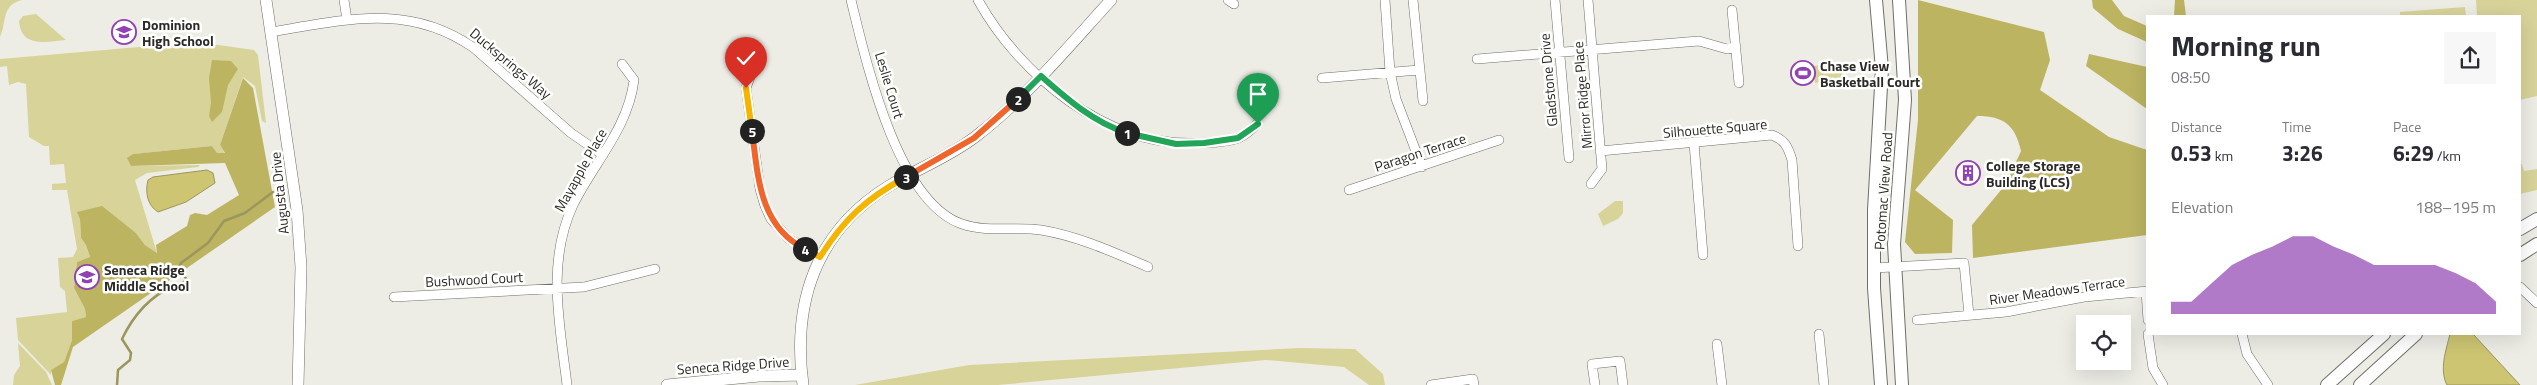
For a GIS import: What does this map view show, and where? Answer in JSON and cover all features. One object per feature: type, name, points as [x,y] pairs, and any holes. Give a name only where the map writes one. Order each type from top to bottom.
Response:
[{"type":"main road","name":"Potomac View Road","points":[[1876,0],[1882,69],[1876,175],[1874,268],[1881,385]]},
{"type":"main road","name":"Potomac View Road","points":[[1899,0],[1905,71],[1905,100],[1895,212],[1894,267],[1902,385]]},
{"type":"main road","points":[[2521,228],[2537,219]]},
{"type":"main road","points":[[2521,254],[2537,244]]},
{"type":"main road","points":[[2327,385],[2383,335]]},
{"type":"main road","points":[[2360,385],[2415,335]]},
{"type":"street","name":"Augusta Drive","points":[[266,0],[298,220],[301,267],[298,385]]},
{"type":"street","points":[[344,0],[347,20]]},
{"type":"street","name":"Leslie Court","points":[[851,0],[889,128],[909,175],[932,205],[944,215],[961,224],[993,230],[1040,230],[1098,246],[1148,267]]},
{"type":"street","points":[[978,0],[1002,36],[1041,76],[1071,103],[1094,118],[1118,130],[1146,139],[1176,144],[1238,138],[1258,124]]},
{"type":"street","points":[[803,380],[800,342],[802,316],[808,288],[820,257],[843,223],[871,198],[974,138],[1041,76],[1112,0]]},
{"type":"street","points":[[1385,0],[1390,72],[1396,99],[1422,167]]},
{"type":"street","points":[[1413,0],[1423,101]]},
{"type":"street","name":"Gladstone Drive","points":[[1555,0],[1569,158]]},
{"type":"street","name":"Mirror Ridge Place","points":[[1588,0],[1602,169],[1591,184]]},
{"type":"street","points":[[1732,10],[1739,84]]},
{"type":"street","name":"Ducksprings Way","points":[[271,32],[379,17],[410,20],[432,25],[459,37],[486,57],[571,133],[603,155]]},
{"type":"street","points":[[1477,59],[1699,41],[1727,49],[1736,47]]},
{"type":"street","name":"Mayapple Place","points":[[567,385],[556,288],[558,257],[565,227],[574,205],[622,125],[632,96],[634,80],[622,64]]},
{"type":"street","points":[[754,66],[746,88],[760,189],[765,206],[771,219],[789,238],[820,257]]},
{"type":"street","points":[[1322,78],[1419,70]]},
{"type":"street","name":"Silhouette Square","points":[[1600,151],[1772,135],[1782,139],[1789,148],[1792,160],[1798,246]]},
{"type":"street","name":"Paragon Terrace","points":[[1348,190],[1499,140]]},
{"type":"street","points":[[1694,143],[1703,255]]},
{"type":"street","points":[[1874,268],[1964,263],[1970,315]]},
{"type":"street","name":"Bushwood Court","points":[[394,297],[600,285],[655,269]]},
{"type":"street","points":[[2521,288],[2537,303]]},
{"type":"street","name":"River Meadows Terrace","points":[[1917,320],[2024,310],[2084,297],[2146,291]]},
{"type":"street","points":[[1819,334],[1824,385]]},
{"type":"street","points":[[2148,335],[2153,368],[2163,385]]},
{"type":"street","points":[[2242,335],[2247,354],[2268,385]]},
{"type":"street","points":[[1717,344],[1722,385]]},
{"type":"street","points":[[1595,385],[1592,364],[1620,360],[1623,385]]},
{"type":"street","name":"Seneca Ridge Drive","points":[[666,385],[744,377],[803,380]]},
{"type":"street","points":[[1431,385],[1473,379],[1474,385]]},
{"type":"shaded area","points":[[0,0],[22,0],[15,2],[8,10],[0,37]]},
{"type":"shaded area","points":[[1918,0],[2044,32],[2050,60],[2040,90],[2109,137],[2146,150],[2146,235],[1973,258],[1972,225],[2006,184],[2021,151],[2012,128],[2007,124],[1994,118],[1977,116],[1915,190],[1953,220],[1952,253],[1915,254],[1905,242],[1918,120]]},
{"type":"shaded area","points":[[2092,0],[2112,0],[2124,16],[2146,26],[2146,42],[2118,29],[2093,8]]},
{"type":"shaded area","points":[[2175,0],[2184,0],[2186,15],[2174,15]]},
{"type":"shaded area","points":[[2476,0],[2537,0],[2537,96],[2521,100],[2521,15],[2477,15]]},
{"type":"shaded area","points":[[2465,7],[2466,15],[2400,15],[2400,12]]},
{"type":"shaded area","points":[[36,14],[66,40],[43,42],[24,36],[19,21],[23,16]]},
{"type":"shaded area","points":[[197,42],[254,50],[258,55],[266,123],[262,121],[255,86],[243,77],[220,145],[225,154],[217,153],[212,146],[134,154],[128,158],[131,166],[200,165],[198,167],[147,173],[135,180],[157,253],[145,245],[136,233],[102,207],[80,219],[81,238],[86,245],[90,257],[77,262],[74,288],[85,309],[86,317],[72,321],[72,340],[64,362],[51,370],[51,375],[18,340],[16,318],[67,312],[65,291],[60,287],[58,258],[73,257],[77,249],[67,190],[52,190],[52,184],[66,183],[64,164],[50,165],[49,146],[44,146],[29,137],[26,84],[18,82],[9,85],[7,66],[0,67],[0,59]]},
{"type":"shaded area","points":[[2089,54],[2146,67],[2146,108],[2086,66]]},
{"type":"shaded area","points":[[212,60],[231,61],[238,69],[228,85],[222,112],[212,122],[209,116],[211,103],[209,78]]},
{"type":"shaded area","name":"Chase View Basketball Court","points":[[1811,63],[1813,81],[1795,83],[1793,65]]},
{"type":"shaded area","points":[[1841,63],[1843,80],[1815,83],[1813,66]]},
{"type":"shaded area","points":[[243,78],[253,88],[275,207],[73,347],[61,385],[55,385],[51,370],[64,362],[72,340],[72,321],[86,317],[85,309],[74,288],[77,262],[90,257],[86,245],[81,238],[80,219],[77,212],[102,206],[136,233],[145,245],[157,253],[156,245],[187,226],[190,215],[195,213],[207,215],[239,195],[225,163],[131,166],[127,158],[133,154],[212,146],[217,153],[225,153],[220,145]]},
{"type":"shaded area","points":[[2521,164],[2524,171],[2537,169],[2537,190],[2521,194]]},
{"type":"shaded area","points":[[207,170],[213,173],[215,183],[186,202],[158,212],[151,206],[147,194],[148,180],[153,177]]},
{"type":"shaded area","points":[[1615,201],[1623,201],[1623,213],[1618,219],[1603,226],[1598,214]]},
{"type":"shaded area","points":[[2450,335],[2474,335],[2520,385],[2447,385],[2443,366]]},
{"type":"shaded area","points":[[18,343],[46,372],[52,385],[13,385],[14,375],[20,366]]},
{"type":"shaded area","points":[[1299,348],[1355,349],[1383,374],[1385,385],[1369,385],[1344,367],[1266,360],[998,385],[855,385],[969,365]]},
{"type":"waterway","points":[[117,385],[118,370],[130,360],[131,353],[122,339],[137,315],[164,290],[187,280],[179,268],[181,263],[208,243],[224,221],[245,213],[273,192]]},
{"type":"place","name":"Dominion High School","points":[[124,32]]},
{"type":"place","name":"Chase View Basketball Court","points":[[1803,73]]},
{"type":"place","name":"College Storage Building (LCS)","points":[[1968,173]]},
{"type":"place","name":"Seneca Ridge Middle School","points":[[87,277]]},
{"type":"route","points":[[746,88],[760,189],[765,206],[771,219],[789,238],[798,246],[820,257],[843,223],[871,198],[974,138],[995,121],[1041,76],[1071,103],[1094,118],[1118,130],[1146,139],[1176,144],[1204,143],[1238,138],[1258,124]]}]
